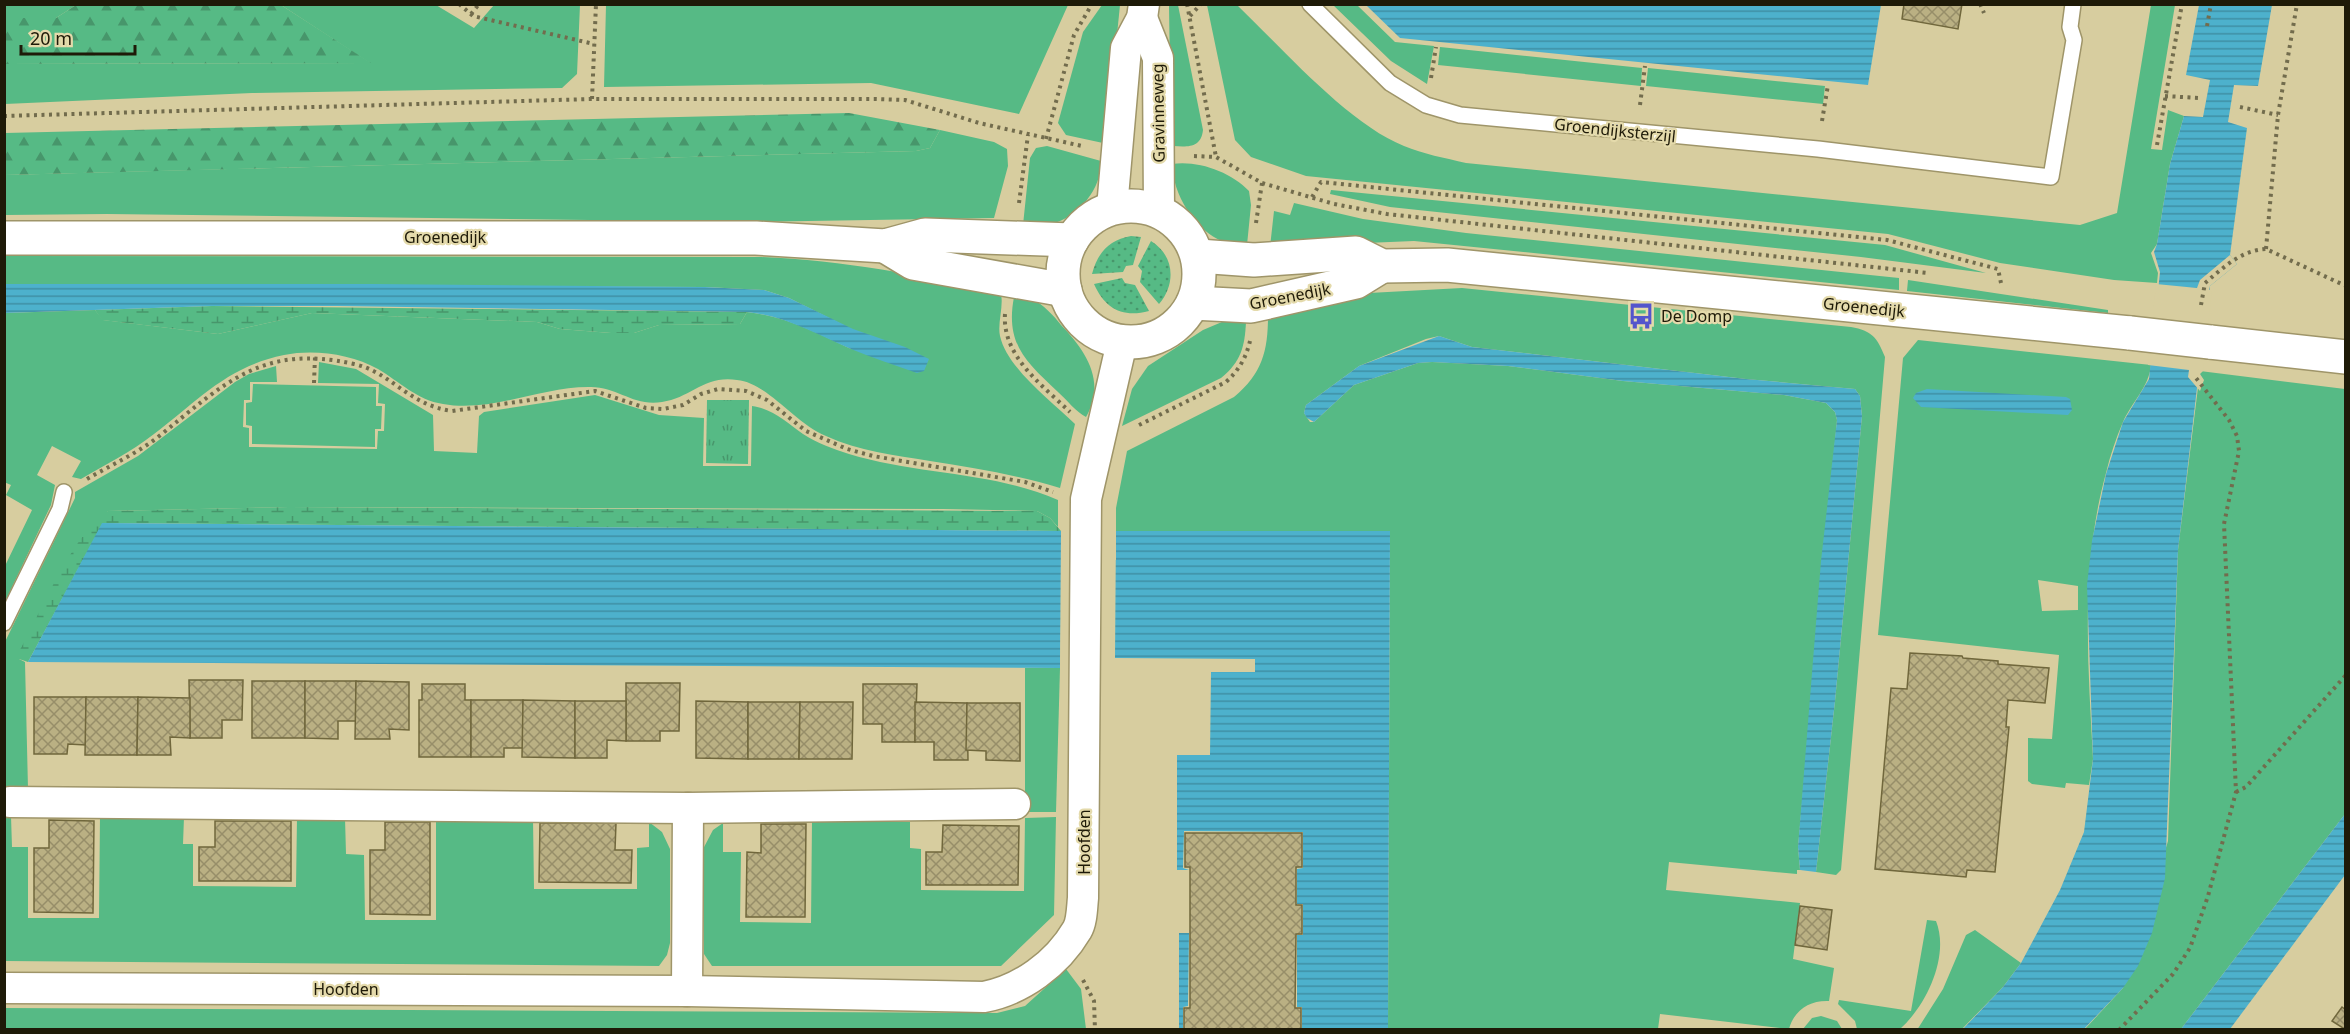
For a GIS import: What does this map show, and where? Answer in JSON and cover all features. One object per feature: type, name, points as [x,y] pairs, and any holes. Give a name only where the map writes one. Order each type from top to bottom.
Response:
[{"type":"main road","points":[[1136,205],[1159,211],[1176,221],[1190,237],[1197,256],[1200,280],[1193,303],[1181,321],[1164,334],[1143,341],[1122,342],[1096,333],[1076,315],[1065,290],[1063,264],[1072,240],[1082,225],[1112,208],[1136,205]]},
{"type":"main road","name":"Groenedijk","points":[[4,238],[756,238],[885,246],[925,235],[1072,240]]},
{"type":"main road","name":"Groenedijk","points":[[885,246],[913,263],[1065,290]]},
{"type":"main road","name":"Groenedijk","points":[[1197,256],[1254,260],[1356,253],[1382,266],[1447,265],[2130,333],[2346,357]]},
{"type":"main road","name":"Groenedijk","points":[[1193,303],[1251,306],[1356,282],[1382,266]]},
{"type":"street","name":"Gravinneweg","points":[[1112,208],[1126,48],[1143,11]]},
{"type":"street","name":"Gravinneweg","points":[[1143,11],[1158,58],[1159,211]]},
{"type":"street","name":"Hoofden","points":[[4,988],[687,991],[984,997],[1005,993],[1026,982],[1059,952],[1078,928],[1083,898],[1086,499],[1122,342]]},
{"type":"street","points":[[10,802],[688,808],[1016,804]]},
{"type":"street","points":[[687,991],[688,808]]},
{"type":"lane","name":"Groendijksterzijl","points":[[1310,4],[1390,83],[1426,105],[1460,115],[1818,149],[2051,177],[2074,40],[2070,27],[2073,4]]},
{"type":"lane","points":[[4,623],[60,509],[64,492]]},
{"type":"path","points":[[459,4],[471,14],[594,44]]},
{"type":"path","points":[[471,14],[479,4]]},
{"type":"path","points":[[592,99],[596,4]]},
{"type":"path","points":[[1046,138],[1074,35],[1092,4]]},
{"type":"path","points":[[1187,4],[1216,157]]},
{"type":"path","points":[[1190,16],[1201,4]]},
{"type":"path","points":[[1980,4],[1984,13]]},
{"type":"path","points":[[2157,145],[2182,4]]},
{"type":"path","points":[[2207,26],[2211,4]]},
{"type":"path","points":[[2266,249],[2278,115],[2297,4]]},
{"type":"path","points":[[1637,132],[1645,66]]},
{"type":"path","points":[[1818,149],[1828,86]]},
{"type":"path","points":[[2165,96],[2199,98]]},
{"type":"path","points":[[4,116],[592,99],[905,100],[979,123],[1116,153]]},
{"type":"path","points":[[2240,107],[2278,115]]},
{"type":"path","points":[[1158,155],[1216,157],[1262,183],[1359,210],[1467,225],[1937,275]]},
{"type":"path","points":[[1312,198],[1321,182],[1887,240],[1998,269],[2001,284],[1990,282]]},
{"type":"path","points":[[2234,259],[2255,249],[2266,249],[2346,286]]},
{"type":"path","points":[[64,492],[136,452],[209,394],[233,378],[257,367],[287,359],[315,357],[358,364],[417,401],[433,408],[452,411],[595,391],[646,408],[663,409],[683,405],[701,394],[718,389],[746,391],[767,400],[806,431],[847,449],[873,456],[1025,482],[1059,494],[1086,499]]},
{"type":"path","points":[[314,383],[315,357]]},
{"type":"path","points":[[2119,1029],[2172,974],[2190,948],[2208,896],[2236,792],[2224,524],[2239,451],[2237,436],[2219,406]]},
{"type":"path","points":[[2236,792],[2246,787],[2346,675]]},
{"type":"path","points":[[1059,952],[1082,978],[1094,1001],[1095,1029]]},
{"type":"green space","points":[[606,4],[1068,5],[1019,114],[871,83],[604,87]]},
{"type":"green space","points":[[5,5],[76,5],[56,18],[5,18]]},
{"type":"green space","points":[[76,5],[281,5],[371,63],[5,64],[5,18],[56,18]]},
{"type":"green space","points":[[281,5],[436,5],[474,28],[494,5],[580,5],[577,74],[562,88],[252,93],[5,104],[4,64],[370,63]]},
{"type":"green space","points":[[1102,5],[1120,5],[1106,143],[1066,135],[1058,123],[1083,32]]},
{"type":"green space","points":[[1169,5],[1178,5],[1203,130],[1200,140],[1189,146],[1173,146],[1171,143]]},
{"type":"green space","points":[[1207,5],[1237,5],[1316,83],[1360,121],[1404,146],[1434,156],[1466,163],[2080,225],[2117,213],[2151,5],[2175,5],[2151,149],[2162,150],[2168,110],[2184,116],[2170,164],[2157,244],[2151,253],[2158,273],[2157,283],[2114,280],[2000,263],[1888,234],[1306,176],[1251,157],[1235,140]]},
{"type":"green space","points":[[1333,5],[1357,5],[1395,42],[1434,46],[1427,84],[1391,61]]},
{"type":"green space","points":[[1440,47],[1642,68],[1641,86],[1438,65]]},
{"type":"green space","points":[[1648,68],[1825,86],[1823,104],[1646,86]]},
{"type":"green space","points":[[849,113],[940,130],[930,148],[916,151],[5,175],[5,133]]},
{"type":"green space","points":[[940,130],[994,142],[1007,149],[1008,166],[994,218],[754,222],[107,214],[5,215],[4,175],[916,151],[930,148]]},
{"type":"green space","points":[[1047,146],[1101,161],[1098,181],[1087,200],[1071,215],[1051,224],[1023,225],[1030,158],[1036,148]]},
{"type":"green space","points":[[1172,164],[1192,164],[1214,169],[1233,178],[1249,191],[1251,205],[1247,245],[1224,242],[1203,229],[1181,199],[1176,187]]},
{"type":"green space","points":[[1331,190],[1885,245],[1986,273],[1861,257],[1390,207],[1330,194]]},
{"type":"green space","points":[[1294,203],[1363,219],[1466,233],[1899,278],[1899,290],[1414,241],[1270,247],[1274,211],[1290,215]]},
{"type":"green space","points":[[1131,236],[1141,237],[1133,265],[1126,266],[1123,272],[1092,274],[1101,253],[1106,248],[1116,241]]},
{"type":"green space","points":[[1151,241],[1165,254],[1169,262],[1168,288],[1159,304],[1140,282],[1142,271],[1138,266]]},
{"type":"green space","points":[[5,256],[759,257],[820,261],[880,270],[1000,291],[1002,301],[999,331],[1004,348],[1011,360],[1032,384],[1075,424],[1060,488],[996,472],[851,445],[814,430],[770,395],[748,383],[737,380],[715,381],[672,400],[652,403],[610,390],[591,387],[554,390],[498,402],[461,406],[425,399],[378,369],[344,356],[296,353],[264,360],[229,377],[145,441],[81,479],[72,477],[81,461],[52,446],[37,475],[55,485],[51,505],[5,602],[4,568],[32,510],[6,495],[11,485],[4,482],[5,313],[95,310],[103,320],[218,334],[312,313],[537,322],[560,329],[634,333],[659,325],[740,324],[747,312],[788,321],[851,349],[853,330],[789,298],[764,290],[705,287],[5,284]]},
{"type":"green space","points":[[1122,278],[1125,283],[1135,285],[1149,311],[1131,313],[1116,310],[1098,293],[1094,284]]},
{"type":"green space","points":[[1908,280],[2108,310],[2108,313],[1907,291]]},
{"type":"green space","points":[[1462,288],[1851,327],[1869,333],[1882,350],[1885,357],[1841,870],[1836,875],[1816,872],[1862,416],[1860,396],[1855,389],[1746,379],[1472,347],[1439,336],[1359,366],[1306,405],[1304,413],[1310,422],[1314,422],[1354,385],[1418,363],[1432,362],[1508,366],[1623,381],[1784,395],[1826,403],[1835,412],[1837,420],[1798,847],[1800,870],[1797,870],[1797,874],[1669,862],[1666,890],[1800,903],[1793,959],[1834,968],[1829,1001],[1809,1004],[1795,1016],[1789,1029],[1660,1014],[1658,1029],[1388,1029],[1390,531],[1116,531],[1116,508],[1127,451],[1234,397],[1251,380],[1261,361],[1267,340],[1268,316],[1369,293]]},
{"type":"green space","points":[[1014,297],[1033,300],[1044,307],[1070,335],[1085,356],[1094,379],[1092,404],[1086,417],[1036,371],[1021,351],[1013,327]]},
{"type":"green space","points":[[212,306],[747,312],[740,324],[659,325],[634,333],[560,329],[537,322],[312,313],[218,334],[102,320],[95,310]]},
{"type":"green space","points":[[1229,319],[1246,321],[1241,353],[1228,372],[1221,378],[1122,426],[1132,389],[1148,366],[1203,330]]},
{"type":"green space","points":[[1918,340],[2151,365],[2144,387],[2123,422],[2113,447],[2092,544],[2088,651],[2093,759],[2089,785],[2066,783],[2065,788],[2032,784],[2028,781],[2028,738],[2052,739],[2059,655],[1878,635],[1903,358]],"holes":[[[2038,580],[2078,586],[2078,610],[2042,611]]]},
{"type":"green space","points":[[319,362],[356,369],[433,415],[434,451],[477,453],[479,416],[484,412],[595,395],[659,415],[704,418],[703,466],[751,466],[752,406],[773,413],[814,440],[849,454],[901,466],[981,478],[1058,500],[1058,527],[1050,518],[1037,511],[943,509],[289,507],[108,511],[19,659],[25,662],[28,789],[5,789],[4,644],[75,498],[75,492],[138,456],[235,382],[249,374],[276,366],[277,382],[250,382],[250,400],[244,400],[243,427],[249,428],[249,447],[377,449],[378,431],[384,431],[385,404],[378,403],[379,384],[318,383]]},
{"type":"green space","points":[[2200,371],[2345,389],[2345,814],[2181,1029],[2084,1030],[2123,988],[2168,841],[2178,550]]},
{"type":"green space","points":[[253,384],[376,387],[376,406],[382,406],[381,429],[375,429],[375,447],[252,444],[252,426],[246,425],[246,403],[252,402]]},
{"type":"green space","points":[[707,400],[749,400],[748,464],[706,463]]},
{"type":"green space","points":[[289,507],[1037,511],[1050,518],[1061,531],[103,523],[28,662],[19,659],[19,652],[70,555],[82,537],[108,511]]},
{"type":"green space","points":[[1025,668],[1060,668],[1056,812],[1025,812]]},
{"type":"green space","points":[[5,816],[11,816],[12,847],[28,847],[28,918],[99,918],[100,816],[184,817],[183,844],[193,844],[193,886],[296,887],[297,818],[345,818],[346,854],[364,855],[365,920],[436,920],[436,818],[533,819],[534,889],[637,889],[637,848],[649,847],[649,822],[662,832],[670,849],[670,943],[667,955],[659,966],[5,961]]},
{"type":"green space","points":[[1056,817],[1054,915],[1001,966],[712,966],[704,954],[703,849],[713,830],[723,823],[723,852],[741,852],[740,922],[811,923],[812,821],[910,822],[910,848],[921,849],[921,890],[1024,891],[1025,818]]},
{"type":"green space","points":[[1927,920],[1936,921],[1940,935],[1940,949],[1933,980],[1919,1007],[1900,1029],[1857,1029],[1855,1021],[1838,1004],[1839,1000],[1911,1011]]},
{"type":"green space","points":[[1975,930],[2021,963],[2003,987],[1962,1029],[1917,1030],[1943,989],[1966,935]]},
{"type":"green space","points":[[1066,969],[1081,989],[1086,1029],[5,1029],[5,1008],[997,1013],[1025,1006]]},
{"type":"green space","points":[[1821,1016],[1837,1021],[1842,1029],[1803,1029],[1812,1018]]},
{"type":"water","points":[[1366,5],[1881,5],[1868,85],[1400,38]]},
{"type":"water","points":[[2199,5],[2272,5],[2258,86],[2234,85],[2228,122],[2247,128],[2230,255],[2237,264],[2210,286],[2200,374],[2202,377],[2197,388],[2178,550],[2165,878],[2152,933],[2138,966],[2123,988],[2084,1029],[1962,1030],[2003,987],[2021,963],[2060,890],[2084,832],[2093,759],[2087,585],[2092,541],[2106,474],[2123,422],[2149,379],[2160,272],[2154,252],[2170,164],[2184,116],[2203,117],[2210,80],[2186,75]]},
{"type":"water","points":[[5,284],[372,284],[705,287],[764,290],[789,298],[853,329],[905,347],[929,359],[924,371],[917,373],[851,349],[775,317],[747,312],[212,306],[5,313]]},
{"type":"water","points":[[1439,336],[1472,347],[1746,379],[1855,389],[1860,396],[1862,416],[1816,872],[1800,870],[1798,847],[1821,561],[1837,420],[1835,412],[1826,403],[1784,395],[1623,381],[1508,366],[1432,362],[1418,363],[1354,385],[1314,422],[1304,413],[1306,405],[1359,366]]},
{"type":"water","points":[[1927,389],[2066,397],[2070,399],[2072,410],[2068,415],[1921,407],[1913,398],[1916,393]]},
{"type":"water","points":[[102,523],[1061,531],[1061,556],[1116,560],[1116,531],[1390,531],[1388,1029],[1302,1029],[1302,1007],[1297,1007],[1297,935],[1303,935],[1303,904],[1297,904],[1297,869],[1303,868],[1303,832],[1184,831],[1183,868],[1189,870],[1177,870],[1177,755],[1210,755],[1211,672],[1255,672],[1255,659],[1115,658],[1115,625],[1061,621],[1060,668],[28,662]]},
{"type":"water","points":[[2345,814],[2345,875],[2230,1029],[2181,1029]]},
{"type":"water","points":[[1179,933],[1189,933],[1188,1006],[1183,1007],[1183,1030],[1179,1029]]},
{"type":"pier","points":[[2230,255],[2237,264],[2210,286],[2209,290],[2212,290],[2203,371],[2200,374],[2204,380],[2200,391],[2188,377],[2189,370],[2148,365],[2156,284],[2197,288],[2200,280]]},
{"type":"pier","points":[[1061,531],[1064,531],[1064,553],[1113,557],[1113,531],[1116,531],[1115,658],[1112,658],[1113,628],[1063,624],[1063,668],[1060,668]]},
{"type":"building","points":[[1904,4],[1962,4],[1958,29],[1902,19]]},
{"type":"building","points":[[1910,653],[1962,656],[1963,658],[1998,661],[1998,664],[2049,668],[2045,703],[2008,700],[2006,727],[2009,727],[1995,872],[1967,870],[1966,877],[1875,869],[1891,688],[1907,689]]},
{"type":"building","points":[[189,680],[243,680],[242,720],[222,720],[222,738],[190,738]]},
{"type":"building","points":[[252,681],[305,681],[305,738],[252,738]]},
{"type":"building","points":[[305,681],[356,681],[356,721],[338,721],[338,739],[305,738]]},
{"type":"building","points":[[356,681],[409,682],[409,730],[389,729],[390,739],[355,739]]},
{"type":"building","points":[[626,683],[680,683],[679,731],[660,731],[660,741],[626,741]]},
{"type":"building","points":[[422,684],[465,684],[465,700],[471,700],[471,757],[419,757],[419,700],[422,700]]},
{"type":"building","points":[[863,684],[917,684],[915,742],[882,742],[882,724],[863,724]]},
{"type":"building","points":[[34,697],[86,697],[86,745],[68,744],[67,754],[34,754]]},
{"type":"building","points":[[86,697],[138,697],[137,755],[85,755]]},
{"type":"building","points":[[138,697],[190,698],[190,738],[170,737],[171,755],[137,755]]},
{"type":"building","points":[[471,700],[523,700],[523,748],[504,748],[504,757],[471,757]]},
{"type":"building","points":[[523,700],[575,701],[575,758],[522,757]]},
{"type":"building","points":[[575,701],[626,701],[626,741],[607,740],[607,758],[575,758]]},
{"type":"building","points":[[696,701],[748,702],[748,759],[696,758]]},
{"type":"building","points":[[748,702],[800,702],[799,759],[748,759]]},
{"type":"building","points":[[800,702],[853,702],[852,759],[799,759]]},
{"type":"building","points":[[915,702],[967,703],[968,760],[934,760],[934,742],[915,742]]},
{"type":"building","points":[[967,703],[1020,703],[1020,761],[986,760],[986,751],[966,750]]},
{"type":"building","points":[[49,820],[94,821],[93,913],[34,912],[34,848],[49,848]]},
{"type":"building","points":[[215,821],[291,821],[291,881],[199,881],[199,847],[215,847]]},
{"type":"building","points":[[385,822],[430,822],[430,915],[370,914],[370,850],[385,850]]},
{"type":"building","points":[[540,823],[616,823],[615,850],[632,850],[631,883],[539,882]]},
{"type":"building","points":[[761,824],[806,824],[805,917],[746,917],[747,852],[761,853]]},
{"type":"building","points":[[943,825],[1019,826],[1018,885],[926,885],[926,852],[942,852]]},
{"type":"building","points":[[1185,833],[1302,833],[1302,867],[1296,867],[1296,905],[1302,905],[1302,934],[1296,934],[1295,1008],[1301,1008],[1301,1030],[1184,1030],[1184,1008],[1190,1008],[1190,867],[1185,867]]},
{"type":"building","points":[[1800,906],[1832,910],[1827,950],[1795,945]]},
{"type":"building","points":[[2342,1007],[2346,1010],[2346,1030],[2332,1021]]},
{"type":"place","name":"De Domp","points":[[1641,316]]}]
